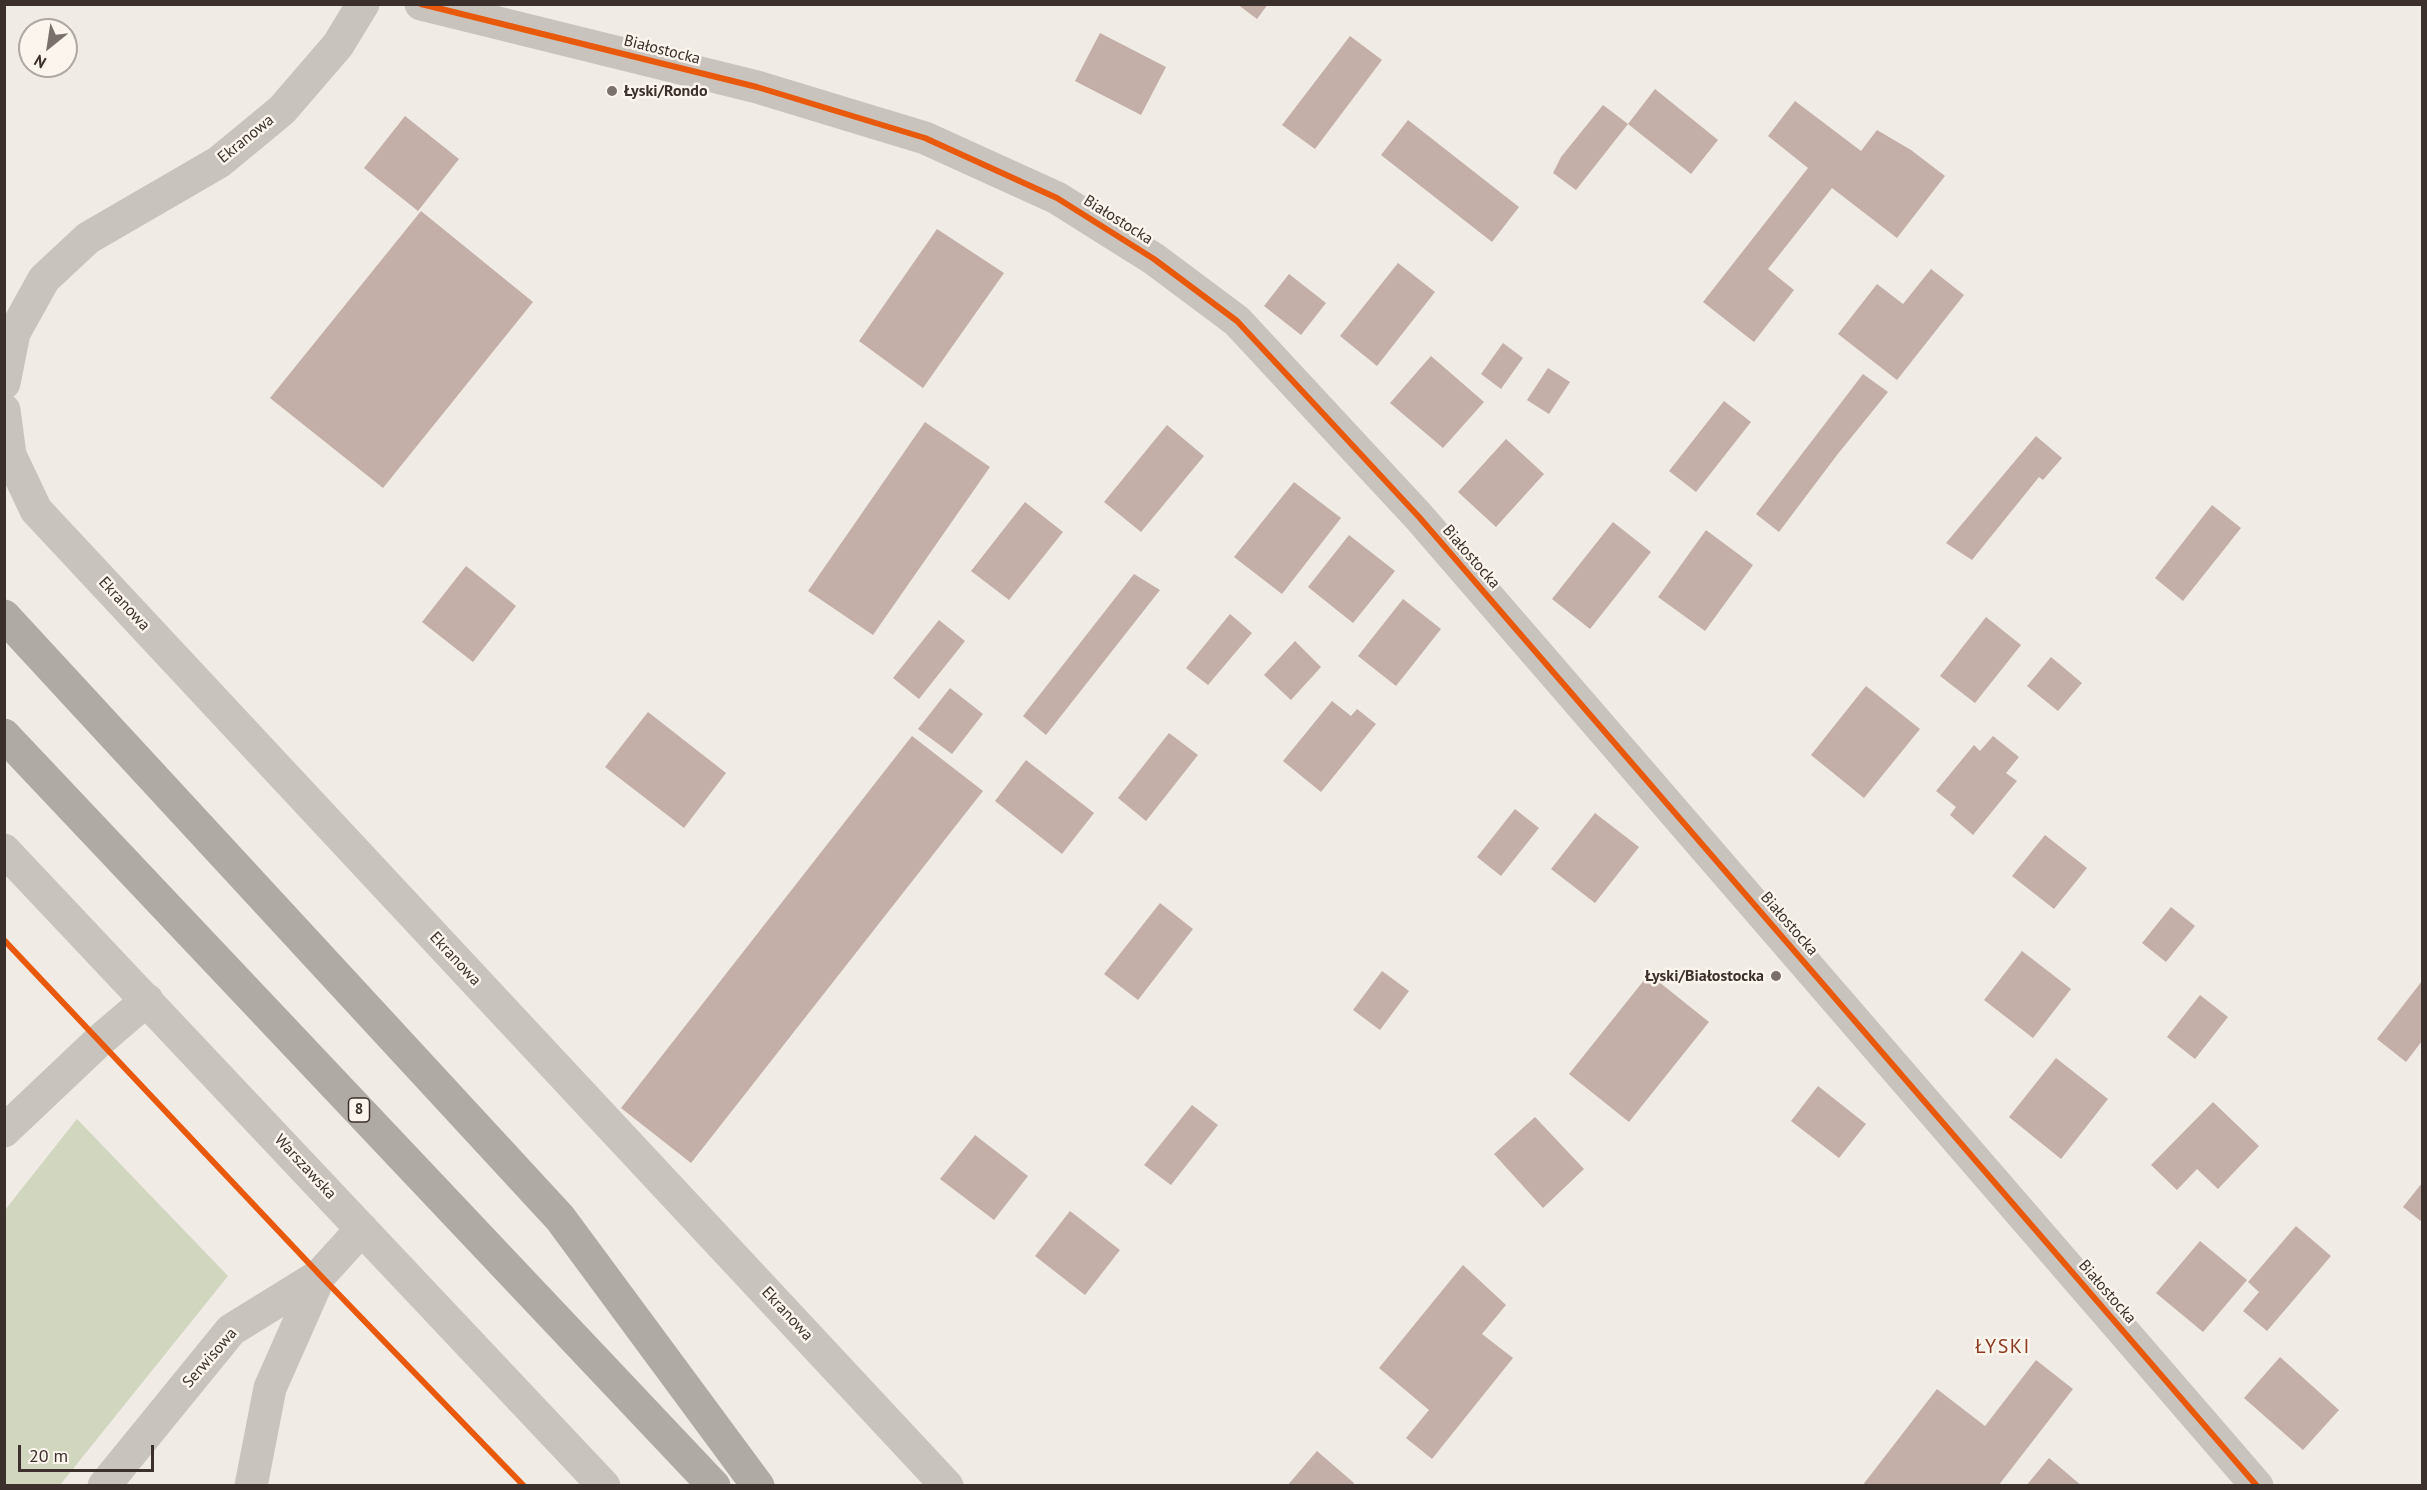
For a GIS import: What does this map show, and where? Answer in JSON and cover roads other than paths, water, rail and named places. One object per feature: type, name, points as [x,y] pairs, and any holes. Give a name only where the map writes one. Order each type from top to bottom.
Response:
[{"type":"highway","points":[[9,619],[560,1218],[758,1485]]},
{"type":"highway","name":"8","points":[[4,735],[714,1485]]},
{"type":"street","name":"Ekranowa","points":[[4,383],[14,333],[44,279],[88,238],[219,162],[282,110],[338,45],[363,4]]},
{"type":"street","name":"Białostocka","points":[[421,4],[757,87],[925,138],[1058,198],[1154,259],[1237,321],[1419,517],[2257,1485]]},
{"type":"street","name":"Ekranowa","points":[[4,410],[10,455],[36,510],[947,1485]]},
{"type":"street","name":"Warszawska","points":[[4,850],[604,1485]]},
{"type":"street","points":[[4,1131],[99,1041],[147,1000]]},
{"type":"street","name":"Serwisowa","points":[[104,1485],[231,1330],[320,1275],[363,1228]]},
{"type":"street","points":[[251,1485],[270,1388],[320,1275]]},
{"type":"place","name":"Łyski/Rondo","points":[[612,91]]},
{"type":"place","name":"Łyski/Białostocka","points":[[1776,976]]},
{"type":"district","name":"ŁYSKI","points":[[2003,1347]]}]
